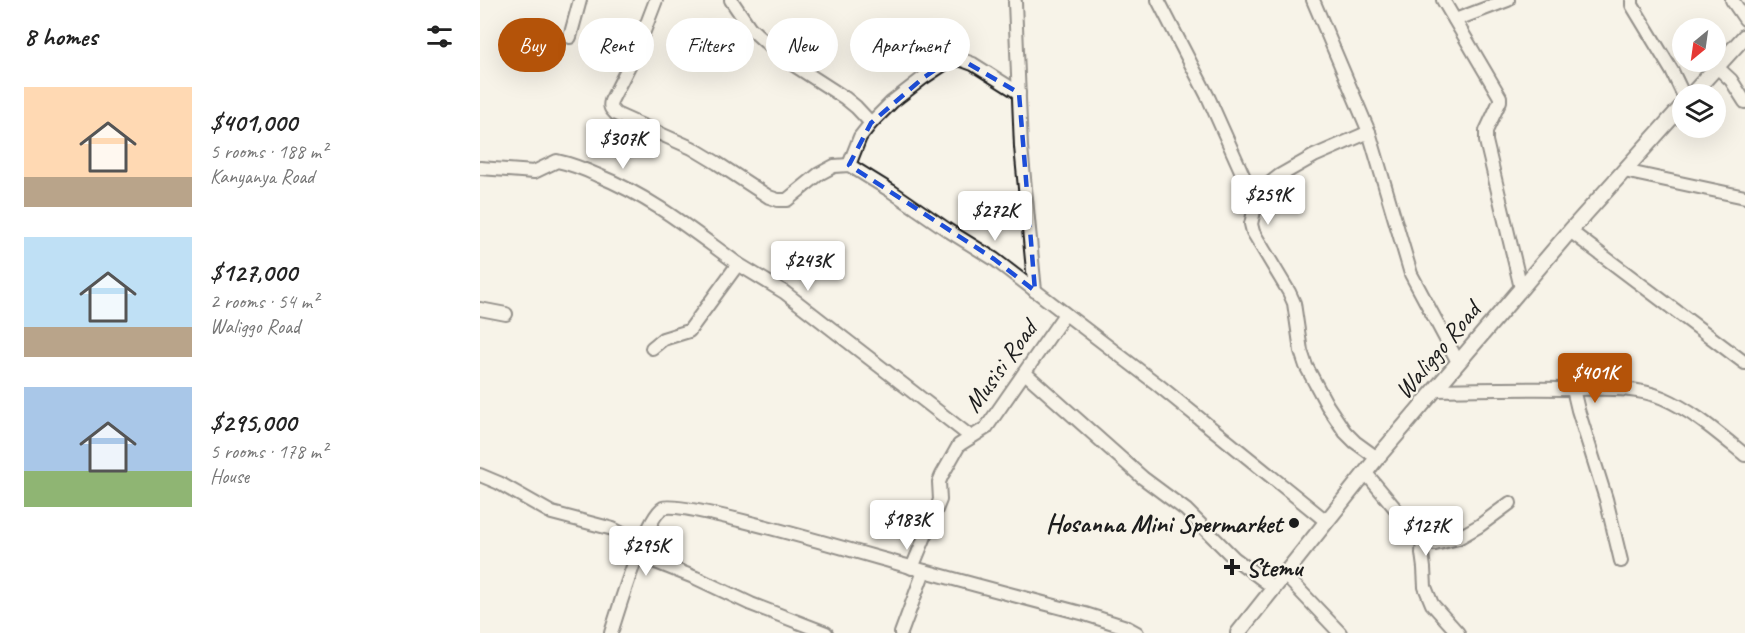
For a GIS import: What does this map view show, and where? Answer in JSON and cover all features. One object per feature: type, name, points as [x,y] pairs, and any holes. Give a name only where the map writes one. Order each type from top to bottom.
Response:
[{"type":"street","points":[[570,37],[580,0]]},
{"type":"street","points":[[656,0],[636,52],[610,100],[609,106],[616,114],[692,148],[769,197],[778,200],[787,200],[819,174],[834,166],[849,165],[994,259],[1157,384],[1326,521]]},
{"type":"street","points":[[730,0],[750,28],[783,58],[845,98],[871,123]]},
{"type":"street","points":[[1158,0],[1209,99],[1255,202],[1252,228],[1294,303],[1301,351],[1306,366],[1345,432],[1377,458]]},
{"type":"street","points":[[1313,0],[1370,132],[1411,274],[1458,362]]},
{"type":"street","points":[[1443,0],[1500,97],[1486,131],[1486,141],[1521,288]]},
{"type":"street","points":[[1455,20],[1508,0]]},
{"type":"street","points":[[1632,0],[1632,5],[1678,84]]},
{"type":"street","points":[[1732,0],[1745,19]]},
{"type":"street","points":[[1015,2],[1023,169],[1035,291]]},
{"type":"street","points":[[1726,57],[1745,36]]},
{"type":"street","points":[[849,165],[860,137],[871,123],[892,102],[950,60],[962,60],[973,64],[1019,93]]},
{"type":"street","points":[[1701,84],[1712,72]]},
{"type":"street","points":[[1722,72],[1731,80],[1745,102]]},
{"type":"street","name":"Waliggo Road","points":[[1238,633],[1365,472],[1570,231],[1672,117]]},
{"type":"street","points":[[1252,197],[1279,176],[1314,156],[1370,132]]},
{"type":"street","points":[[480,168],[534,172],[557,161],[585,169],[636,192],[662,207],[738,264],[784,292],[971,437]]},
{"type":"street","points":[[1624,171],[1745,196]]},
{"type":"street","points":[[1570,231],[1745,363]]},
{"type":"street","points":[[652,348],[663,339],[689,332],[738,264]]},
{"type":"street","points":[[480,309],[506,314]]},
{"type":"street","name":"Musisi Road","points":[[901,633],[940,500],[939,482],[942,475],[959,446],[986,428],[1065,314]]},
{"type":"street","points":[[1025,373],[1143,478],[1186,510],[1234,558],[1274,588]]},
{"type":"street","points":[[1435,390],[1573,388],[1645,392],[1661,397],[1694,415],[1745,455]]},
{"type":"street","points":[[1573,388],[1606,499],[1621,561]]},
{"type":"street","points":[[1365,472],[1414,531],[1423,539],[1435,544],[1458,538],[1510,503]]},
{"type":"street","points":[[480,475],[552,513],[613,529],[640,549],[679,571],[751,604],[826,633]]},
{"type":"street","points":[[611,633],[640,549],[654,518],[660,510],[666,507],[692,510],[772,528],[1085,614],[1126,627],[1137,633]]},
{"type":"street","points":[[1423,539],[1425,587],[1432,604],[1458,633]]},
{"type":"street","points":[[1284,574],[1340,633]]},
{"type":"highlighted area","points":[[950,60],[962,60],[1019,93],[1035,291],[994,259],[849,165],[871,123],[923,78]]},
{"type":"place","name":"Hosanna Mini Spermarket","points":[[1294,523]]},
{"type":"place","name":"Stemu","points":[[1232,567]]}]
